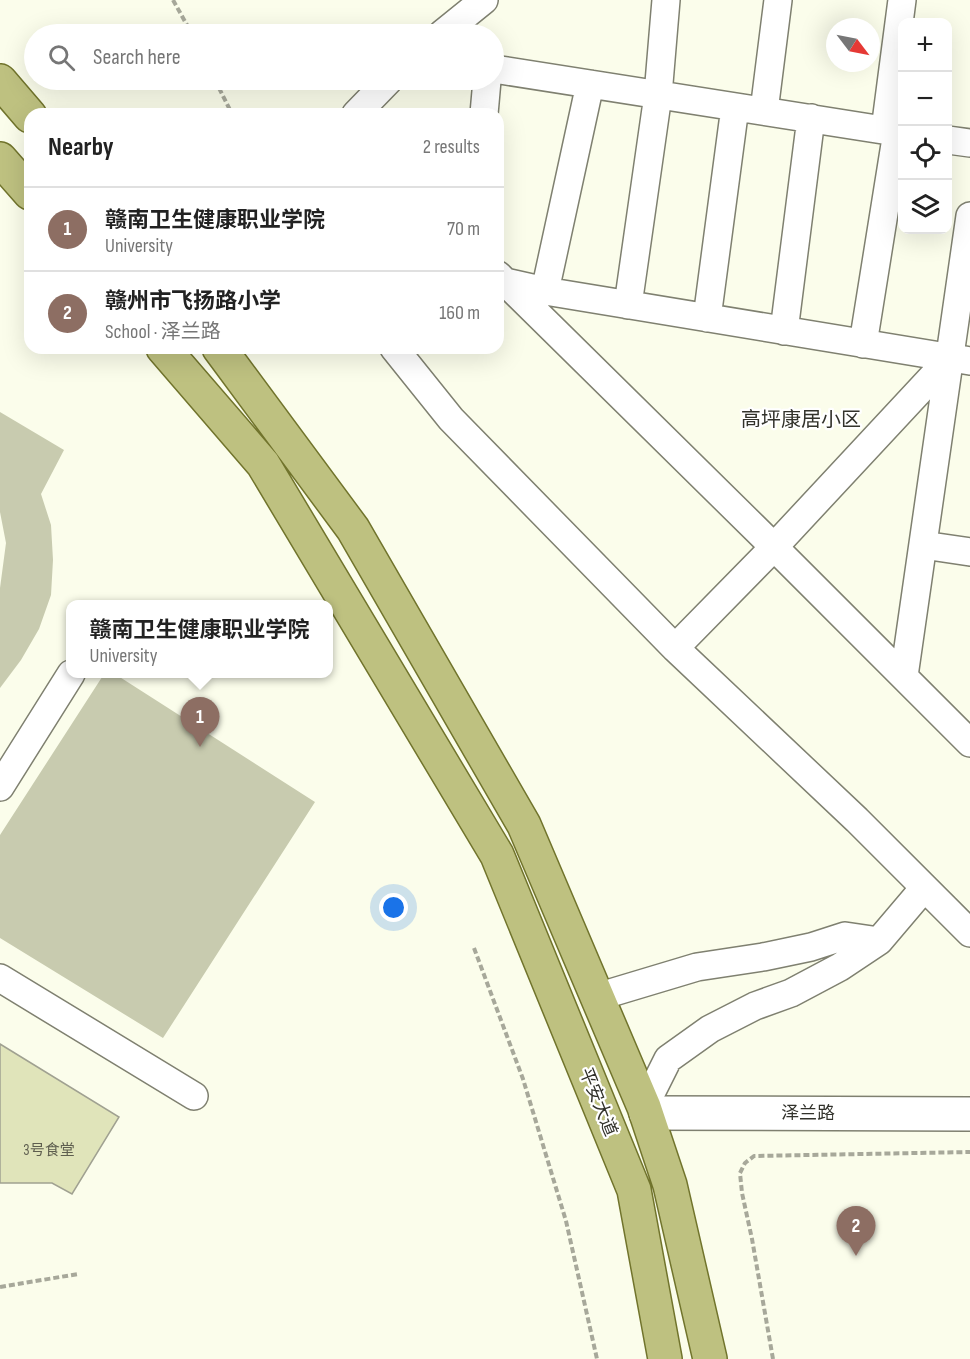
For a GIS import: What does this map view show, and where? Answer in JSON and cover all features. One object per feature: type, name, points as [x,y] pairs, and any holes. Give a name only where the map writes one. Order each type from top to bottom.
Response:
[{"type":"main road","points":[[0,81],[24,109]]},
{"type":"main road","points":[[0,159],[24,186]]},
{"type":"main road","name":"平安大道","points":[[168,354],[263,464],[497,855],[634,1190],[665,1359]]},
{"type":"main road","points":[[223,354],[346,519],[524,825],[645,1110],[670,1185],[710,1359]]},
{"type":"street","points":[[454,24],[484,0]]},
{"type":"street","points":[[628,305],[658,95],[666,0]]},
{"type":"street","points":[[764,111],[778,0]]},
{"type":"street","points":[[863,344],[895,132],[902,0]]},
{"type":"street","points":[[504,71],[895,132]]},
{"type":"street","points":[[546,291],[590,84]]},
{"type":"street","points":[[362,108],[379,90]]},
{"type":"street","points":[[485,108],[486,90]]},
{"type":"street","points":[[707,318],[735,107]]},
{"type":"street","points":[[784,331],[811,118]]},
{"type":"street","points":[[952,141],[970,143]]},
{"type":"street","points":[[903,676],[923,545],[960,360],[970,216]]},
{"type":"street","points":[[504,279],[546,291],[960,360]]},
{"type":"street","points":[[504,281],[970,743]]},
{"type":"street","points":[[399,354],[451,419],[675,648],[849,813],[970,933]]},
{"type":"street","points":[[675,648],[960,360]]},
{"type":"street","points":[[923,545],[970,552]]},
{"type":"street","points":[[0,786],[68,678]]},
{"type":"street","points":[[645,1110],[668,1059],[710,1029],[755,1005],[791,993],[840,967],[879,941],[924,888]]},
{"type":"street","points":[[597,997],[698,967],[801,949],[845,936],[879,941]]},
{"type":"street","points":[[0,978],[194,1096]]},
{"type":"street","name":"泽兰路","points":[[645,1110],[970,1114]]},
{"type":"path","points":[[173,0],[186,24]]},
{"type":"path","points":[[220,90],[229,108]]},
{"type":"path","points":[[474,948],[523,1078],[566,1221],[597,1359]]},
{"type":"path","points":[[773,1359],[742,1193],[740,1173],[746,1163],[754,1156],[970,1152]]},
{"type":"path","points":[[0,1287],[78,1274]]},
{"type":"green space","points":[[0,412],[64,450],[41,494],[51,525],[53,560],[51,595],[39,629],[21,660],[0,688],[0,588],[6,543],[0,512]]},
{"type":"green space","points":[[101,678],[121,678],[315,802],[163,1038],[0,938],[0,835]]},
{"type":"building","points":[[0,1044],[119,1117],[72,1194],[52,1183],[0,1183]]},
{"type":"place","name":"赣南卫生健康职业学院","points":[[200,747]]},
{"type":"place","name":"赣州市飞扬路小学","points":[[856,1256]]},
{"type":"district","name":"高坪康居小区","points":[[801,420]]}]
